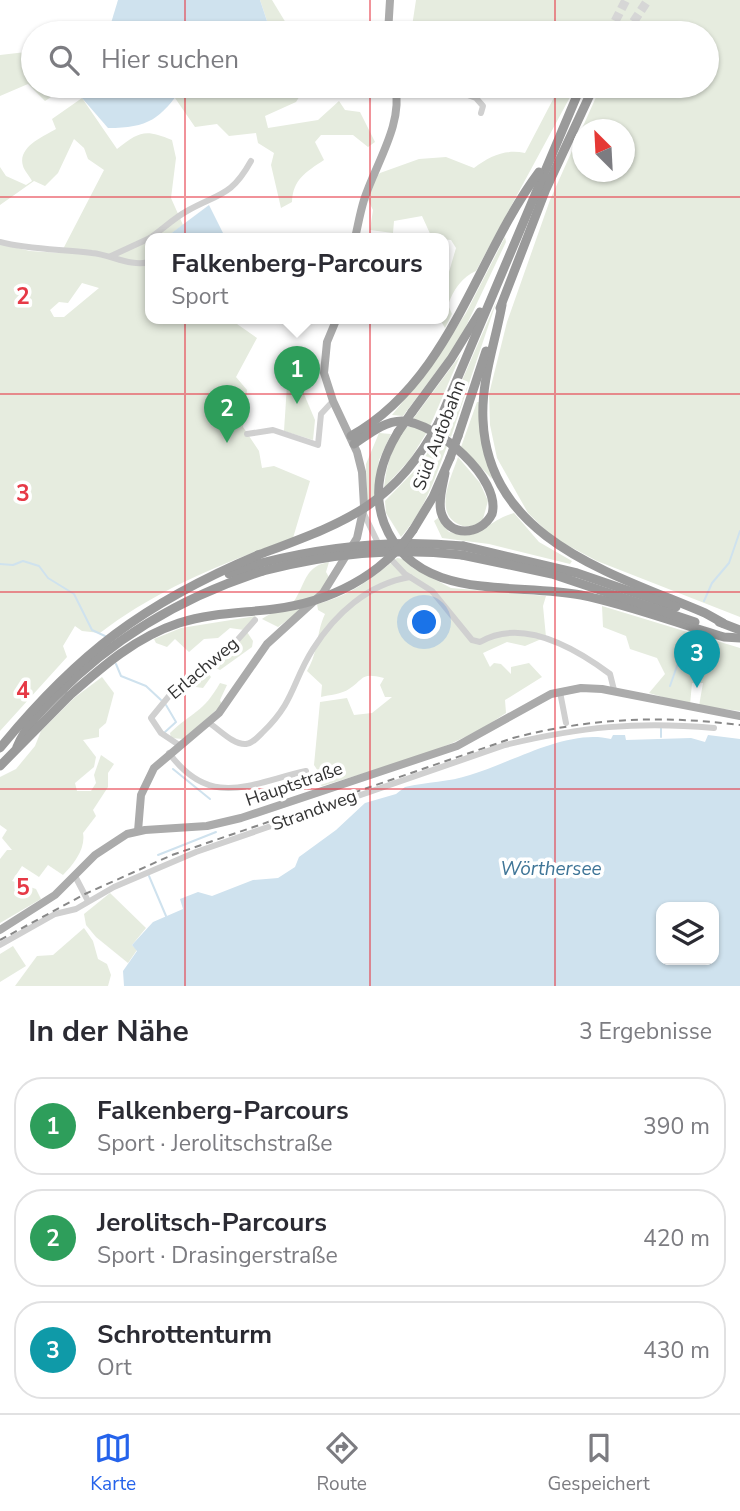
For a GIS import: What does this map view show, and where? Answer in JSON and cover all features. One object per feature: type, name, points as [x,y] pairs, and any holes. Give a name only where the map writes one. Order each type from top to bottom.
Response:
[{"type":"highway","name":"Süd Autobahn","points":[[0,766],[63,689],[88,653],[138,617],[197,583],[261,563],[369,506],[416,462],[439,422],[576,98]]},
{"type":"highway","name":"Süd Autobahn","points":[[0,748],[63,689],[165,628],[205,617],[292,606],[334,594],[378,568],[401,548],[445,473],[502,305],[551,178],[588,98]]},
{"type":"highway","points":[[353,440],[391,408],[424,369],[452,328],[500,234],[548,159]]},
{"type":"highway","points":[[491,296],[385,454],[378,488],[384,520],[398,547],[416,566],[447,581],[592,597],[724,636],[740,638]]},
{"type":"highway","points":[[502,305],[483,404],[483,422],[492,465],[512,504],[541,535],[569,554],[635,587],[740,630]]},
{"type":"highway","points":[[353,440],[382,426],[398,422],[420,425],[441,437],[467,459],[492,493],[492,514],[479,529],[462,532],[452,527],[442,515],[440,499],[445,473]]},
{"type":"highway","points":[[63,689],[107,651],[154,619],[261,563],[352,545],[410,542],[577,573],[635,587]]},
{"type":"highway","points":[[462,551],[552,574],[740,638]]},
{"type":"main road","points":[[389,21],[390,0]]},
{"type":"main road","points":[[356,233],[364,201],[391,129],[397,98]]},
{"type":"main road","points":[[138,831],[144,787],[154,768],[169,753],[209,723],[235,693],[267,644],[323,593],[357,538],[363,512],[363,478],[353,440],[324,380],[323,363],[327,342],[334,324]]},
{"type":"main road","name":"Hauptstraße","points":[[0,930],[55,895],[107,845],[138,831],[218,825],[277,807],[457,746],[480,736],[537,700],[560,692],[587,688],[614,690],[738,715]]},
{"type":"street","points":[[476,98],[483,106],[481,113]]},
{"type":"street","points":[[157,233],[186,211],[220,198],[240,180],[251,161]]},
{"type":"street","points":[[110,256],[145,240]]},
{"type":"street","points":[[0,242],[145,262]]},
{"type":"street","points":[[247,434],[273,430],[318,445],[321,414],[332,401]]},
{"type":"street","points":[[363,512],[379,544],[410,577],[437,596],[472,640],[480,642],[501,632],[514,632],[569,646],[610,674],[614,690]]},
{"type":"street","points":[[209,723],[238,743],[248,744],[255,740],[284,711],[312,650],[352,604],[387,581],[410,577]]},
{"type":"street","name":"Erlachweg","points":[[179,745],[161,733],[150,718],[169,696],[233,645],[255,620]]},
{"type":"street","points":[[560,692],[566,723]]},
{"type":"street","name":"Strandweg","points":[[0,945],[55,914],[76,909],[196,852],[505,745],[556,732],[645,724],[714,728]]},
{"type":"street","points":[[169,753],[181,769],[216,788],[247,788],[306,771]]},
{"type":"street","points":[[75,876],[88,901]]},
{"type":"shaded area","points":[[260,0],[272,0],[285,21],[267,21]]},
{"type":"shaded area","points":[[416,0],[740,0],[740,617],[597,561],[554,538],[528,513],[497,458],[490,425],[489,394],[507,322],[550,200],[572,151],[572,182],[635,182],[635,119],[586,119],[596,98],[719,98],[719,21],[413,21]]},
{"type":"shaded area","points":[[21,53],[21,87],[0,96],[0,55]]},
{"type":"shaded area","points":[[82,98],[117,149],[137,135],[149,133],[172,140],[176,158],[171,198],[183,225],[172,233],[145,233],[145,324],[237,324],[257,338],[236,377],[247,390],[243,427],[259,451],[262,468],[274,466],[310,481],[293,538],[192,578],[145,603],[100,633],[82,631],[75,626],[63,646],[67,657],[0,731],[0,244],[30,251],[61,253],[104,170],[88,159],[84,148],[74,139],[58,173],[45,186],[34,181],[0,205],[0,167],[6,176],[26,185],[32,181],[23,166],[24,153],[33,143],[56,129],[52,119]],"holes":[[[82,283],[99,288],[64,317],[54,317],[50,310],[59,302],[68,303]]]},
{"type":"shaded area","points":[[175,98],[298,98],[296,102],[265,116],[268,128],[318,120],[339,101],[345,110],[360,112],[375,142],[368,147],[353,135],[321,135],[315,142],[324,160],[302,177],[295,187],[292,202],[281,208],[271,165],[274,153],[258,143],[256,133],[229,136],[217,124],[195,127]]},
{"type":"shaded area","points":[[554,98],[570,98],[476,271],[462,280],[449,303],[449,272],[456,248],[449,240],[449,233],[430,233],[422,216],[394,221],[393,233],[370,230],[373,210],[367,198],[374,179],[380,173],[419,159],[446,157],[474,168],[498,154],[525,153]]},
{"type":"shaded area","points":[[505,237],[506,242],[459,341],[403,416],[392,415],[426,373],[466,313]]},
{"type":"shaded area","points":[[497,300],[451,437],[440,431]]},
{"type":"shaded area","points":[[461,354],[430,426],[413,419]]},
{"type":"shaded area","points":[[287,385],[301,387],[315,420],[313,440],[284,431]]},
{"type":"shaded area","points":[[477,402],[480,431],[492,479],[461,447]]},
{"type":"shaded area","points":[[407,427],[417,427],[427,432],[411,458],[384,488],[386,472],[397,440]]},
{"type":"shaded area","points":[[379,433],[391,434],[379,460],[375,495],[367,501],[366,464]]},
{"type":"shaded area","points":[[436,439],[447,446],[422,505],[401,537],[386,513],[385,501],[420,465]]},
{"type":"shaded area","points":[[458,457],[480,483],[488,501],[483,519],[471,526],[458,524],[451,518],[445,502]]},
{"type":"shaded area","points":[[514,513],[539,542],[572,561],[570,564],[489,544],[442,538],[434,521],[438,518],[449,532],[471,533]]},
{"type":"shaded area","points":[[397,558],[404,559],[413,568],[451,588],[546,596],[543,606],[546,637],[525,646],[507,642],[483,653],[490,667],[494,663],[501,664],[511,674],[511,667],[529,663],[542,677],[505,700],[506,713],[463,738],[417,757],[322,786],[316,782],[318,771],[314,765],[320,702],[347,698],[354,715],[372,713],[392,697],[385,697],[380,685],[384,678],[371,676],[364,677],[346,691],[321,697],[322,685],[307,671],[314,656],[325,614],[318,610],[317,604],[350,591]]},
{"type":"shaded area","points":[[329,562],[326,572],[330,579],[304,608],[278,627],[262,619],[293,601],[311,571]]},
{"type":"shaded area","points":[[602,606],[740,648],[740,711],[699,706],[703,683],[692,683],[690,705],[649,693],[665,674],[657,658],[630,649],[626,636],[603,627]]},
{"type":"shaded area","points":[[256,616],[244,630],[230,628],[218,638],[204,639],[189,652],[175,639],[167,647],[156,643],[154,639],[181,628]]},
{"type":"shaded area","points":[[247,632],[253,641],[252,647],[220,670],[212,666],[206,671],[211,677],[203,688],[196,687],[191,680]]},
{"type":"shaded area","points":[[102,677],[114,693],[106,723],[99,729],[99,737],[83,740],[96,757],[94,767],[75,783],[77,791],[91,791],[96,783],[94,775],[101,755],[114,764],[108,773],[108,787],[93,810],[96,816],[83,833],[83,844],[78,856],[63,875],[48,865],[39,877],[22,866],[12,881],[36,889],[41,899],[0,923],[0,859],[7,850],[12,850],[2,838],[7,830],[0,825],[0,777],[16,769],[35,746],[41,731],[74,698]]},
{"type":"shaded area","points":[[220,683],[227,685],[220,700],[222,705],[183,739],[171,738],[170,733],[203,706]]},
{"type":"shaded area","points":[[110,893],[146,928],[132,945],[137,950],[128,963],[96,937],[86,925],[84,914]]},
{"type":"shaded area","points":[[84,928],[93,941],[98,959],[107,964],[111,975],[108,986],[15,986],[37,956],[53,955]]},
{"type":"shaded area","points":[[13,946],[26,966],[0,982],[0,954]]},
{"type":"water","points":[[118,0],[260,0],[267,21],[112,21]]},
{"type":"water","points":[[82,98],[174,98],[160,114],[144,123],[108,128]]},
{"type":"water","points":[[209,205],[223,233],[172,233]]},
{"type":"water","name":"Wörthersee","points":[[613,735],[625,735],[626,740],[691,738],[705,742],[708,735],[740,739],[740,986],[124,986],[123,971],[137,951],[132,945],[153,922],[183,909],[180,899],[198,892],[212,896],[253,880],[278,878],[295,867],[299,857],[336,830],[365,803],[396,794],[405,787],[470,775],[558,742],[594,737],[611,739]]},
{"type":"waterway","points":[[704,601],[712,583],[729,563],[740,531]]},
{"type":"waterway","points":[[0,564],[13,565],[23,561],[39,566],[48,578],[74,594],[92,630],[105,636]]},
{"type":"waterway","points":[[670,686],[684,646]]},
{"type":"waterway","points":[[116,664],[121,676],[146,686],[161,700]]},
{"type":"waterway","points":[[165,732],[176,722],[166,705]]},
{"type":"waterway","points":[[661,727],[661,737]]},
{"type":"waterway","points":[[173,769],[210,799]]},
{"type":"waterway","points":[[158,855],[216,832]]},
{"type":"waterway","points":[[149,876],[166,916]]},
{"type":"tunnel","points":[[615,21],[626,0]]},
{"type":"tunnel","points":[[634,21],[648,0]]},
{"type":"railway","points":[[0,940],[85,894],[172,855],[513,738],[570,726],[626,720],[682,720],[740,725]]},
{"type":"place","name":"Falkenberg-Parcours","points":[[297,404]]},
{"type":"place","name":"Jerolitsch-Parcours","points":[[227,443]]},
{"type":"place","name":"Schrottenturm","points":[[697,688]]}]
